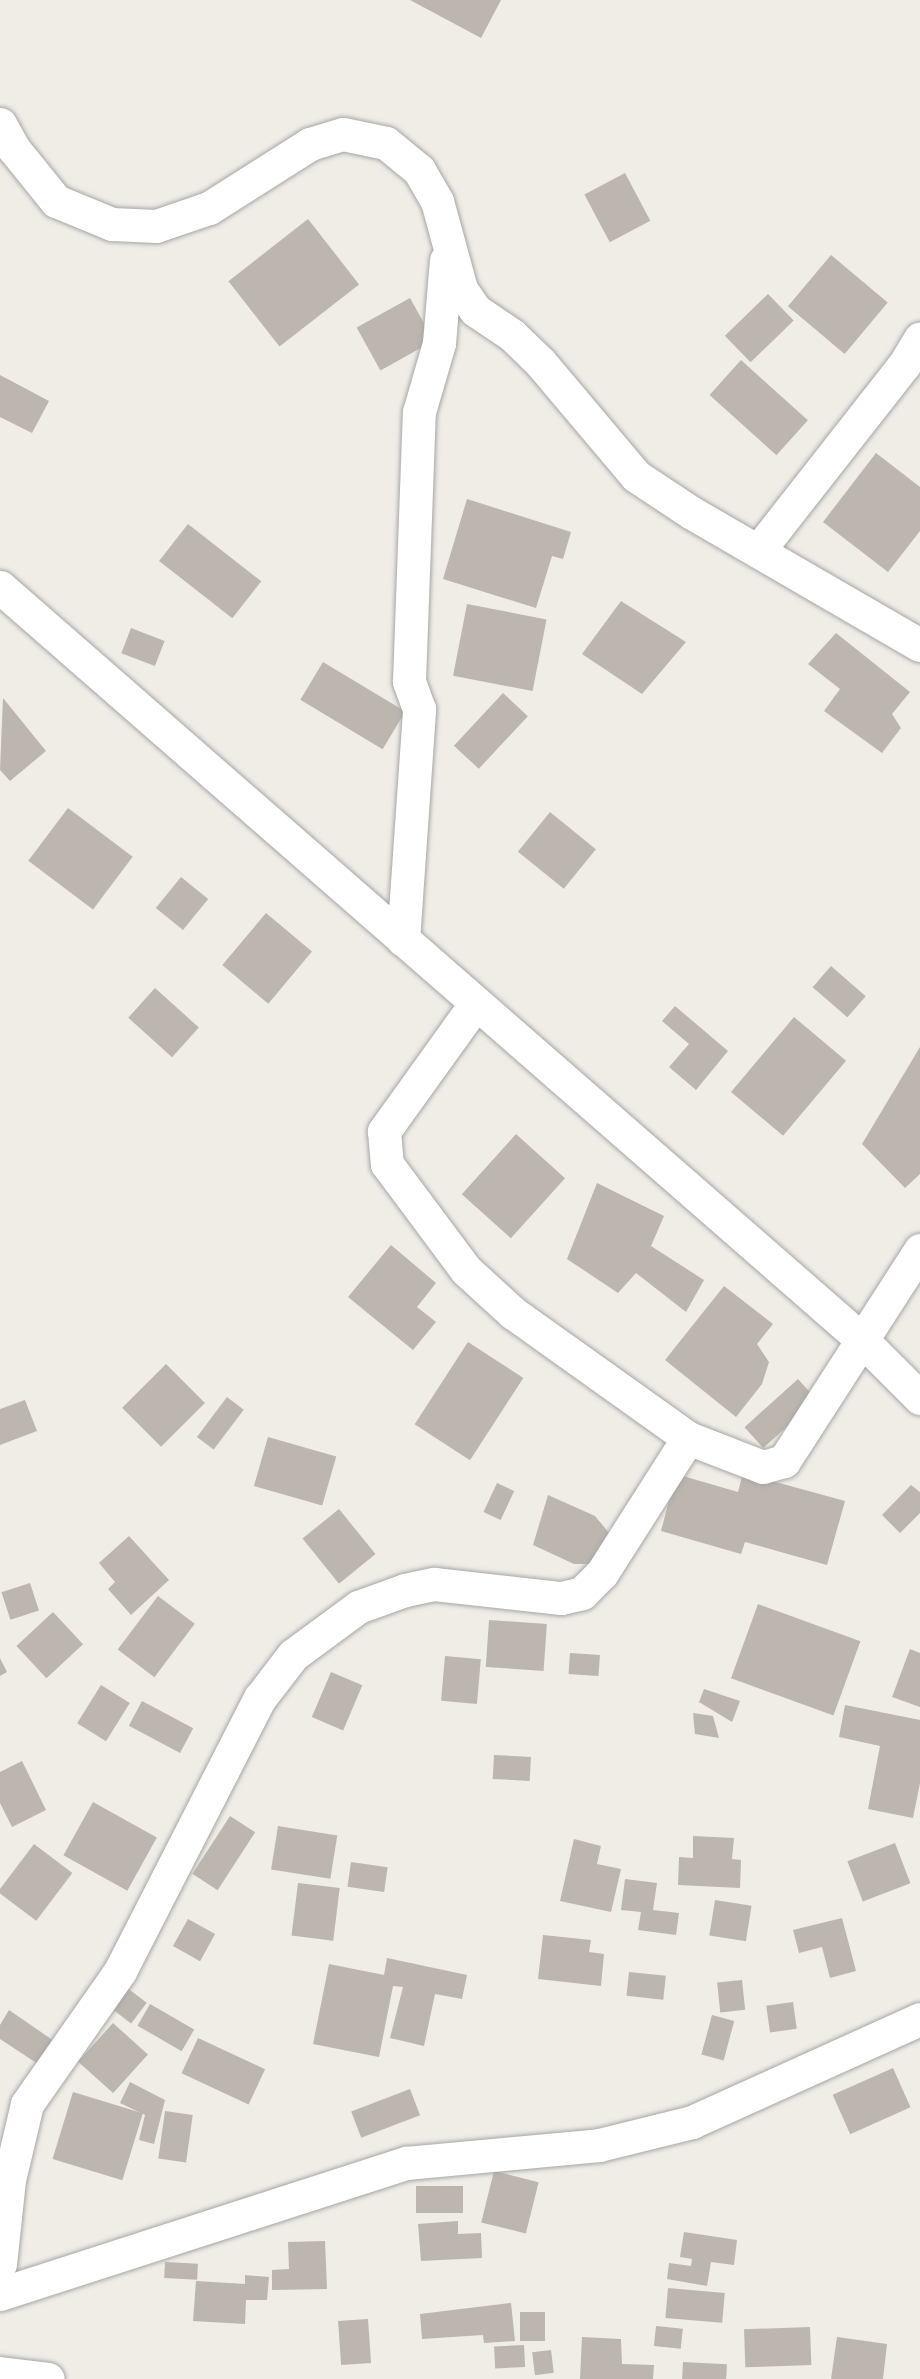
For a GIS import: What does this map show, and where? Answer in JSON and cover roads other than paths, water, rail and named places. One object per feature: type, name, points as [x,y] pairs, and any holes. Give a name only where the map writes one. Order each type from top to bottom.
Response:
[{"type":"street","points":[[0,124],[14,149],[56,201],[112,225],[156,226],[209,208],[310,144],[343,134],[386,143],[419,170],[437,201],[461,289],[475,310],[512,335],[540,362],[636,476],[758,551],[920,645]]},
{"type":"street","points":[[403,940],[419,709],[409,681],[419,412],[440,343],[448,240]]},
{"type":"street","points":[[758,551],[904,365],[920,338]]},
{"type":"street","points":[[0,587],[860,1338],[920,1398]]},
{"type":"street","points":[[476,1003],[384,1131],[387,1164],[466,1270],[513,1313],[688,1438],[764,1467],[784,1461],[860,1338],[920,1250]]},
{"type":"street","points":[[0,2264],[9,2180],[27,2104],[120,1971],[260,1698],[293,1654],[358,1607],[405,1590],[434,1584],[561,1598],[582,1593],[602,1573],[688,1438]]},
{"type":"street","points":[[0,2294],[406,2163],[599,2145],[692,2121],[920,2019]]},
{"type":"street","points":[[0,2373],[48,2379]]}]
